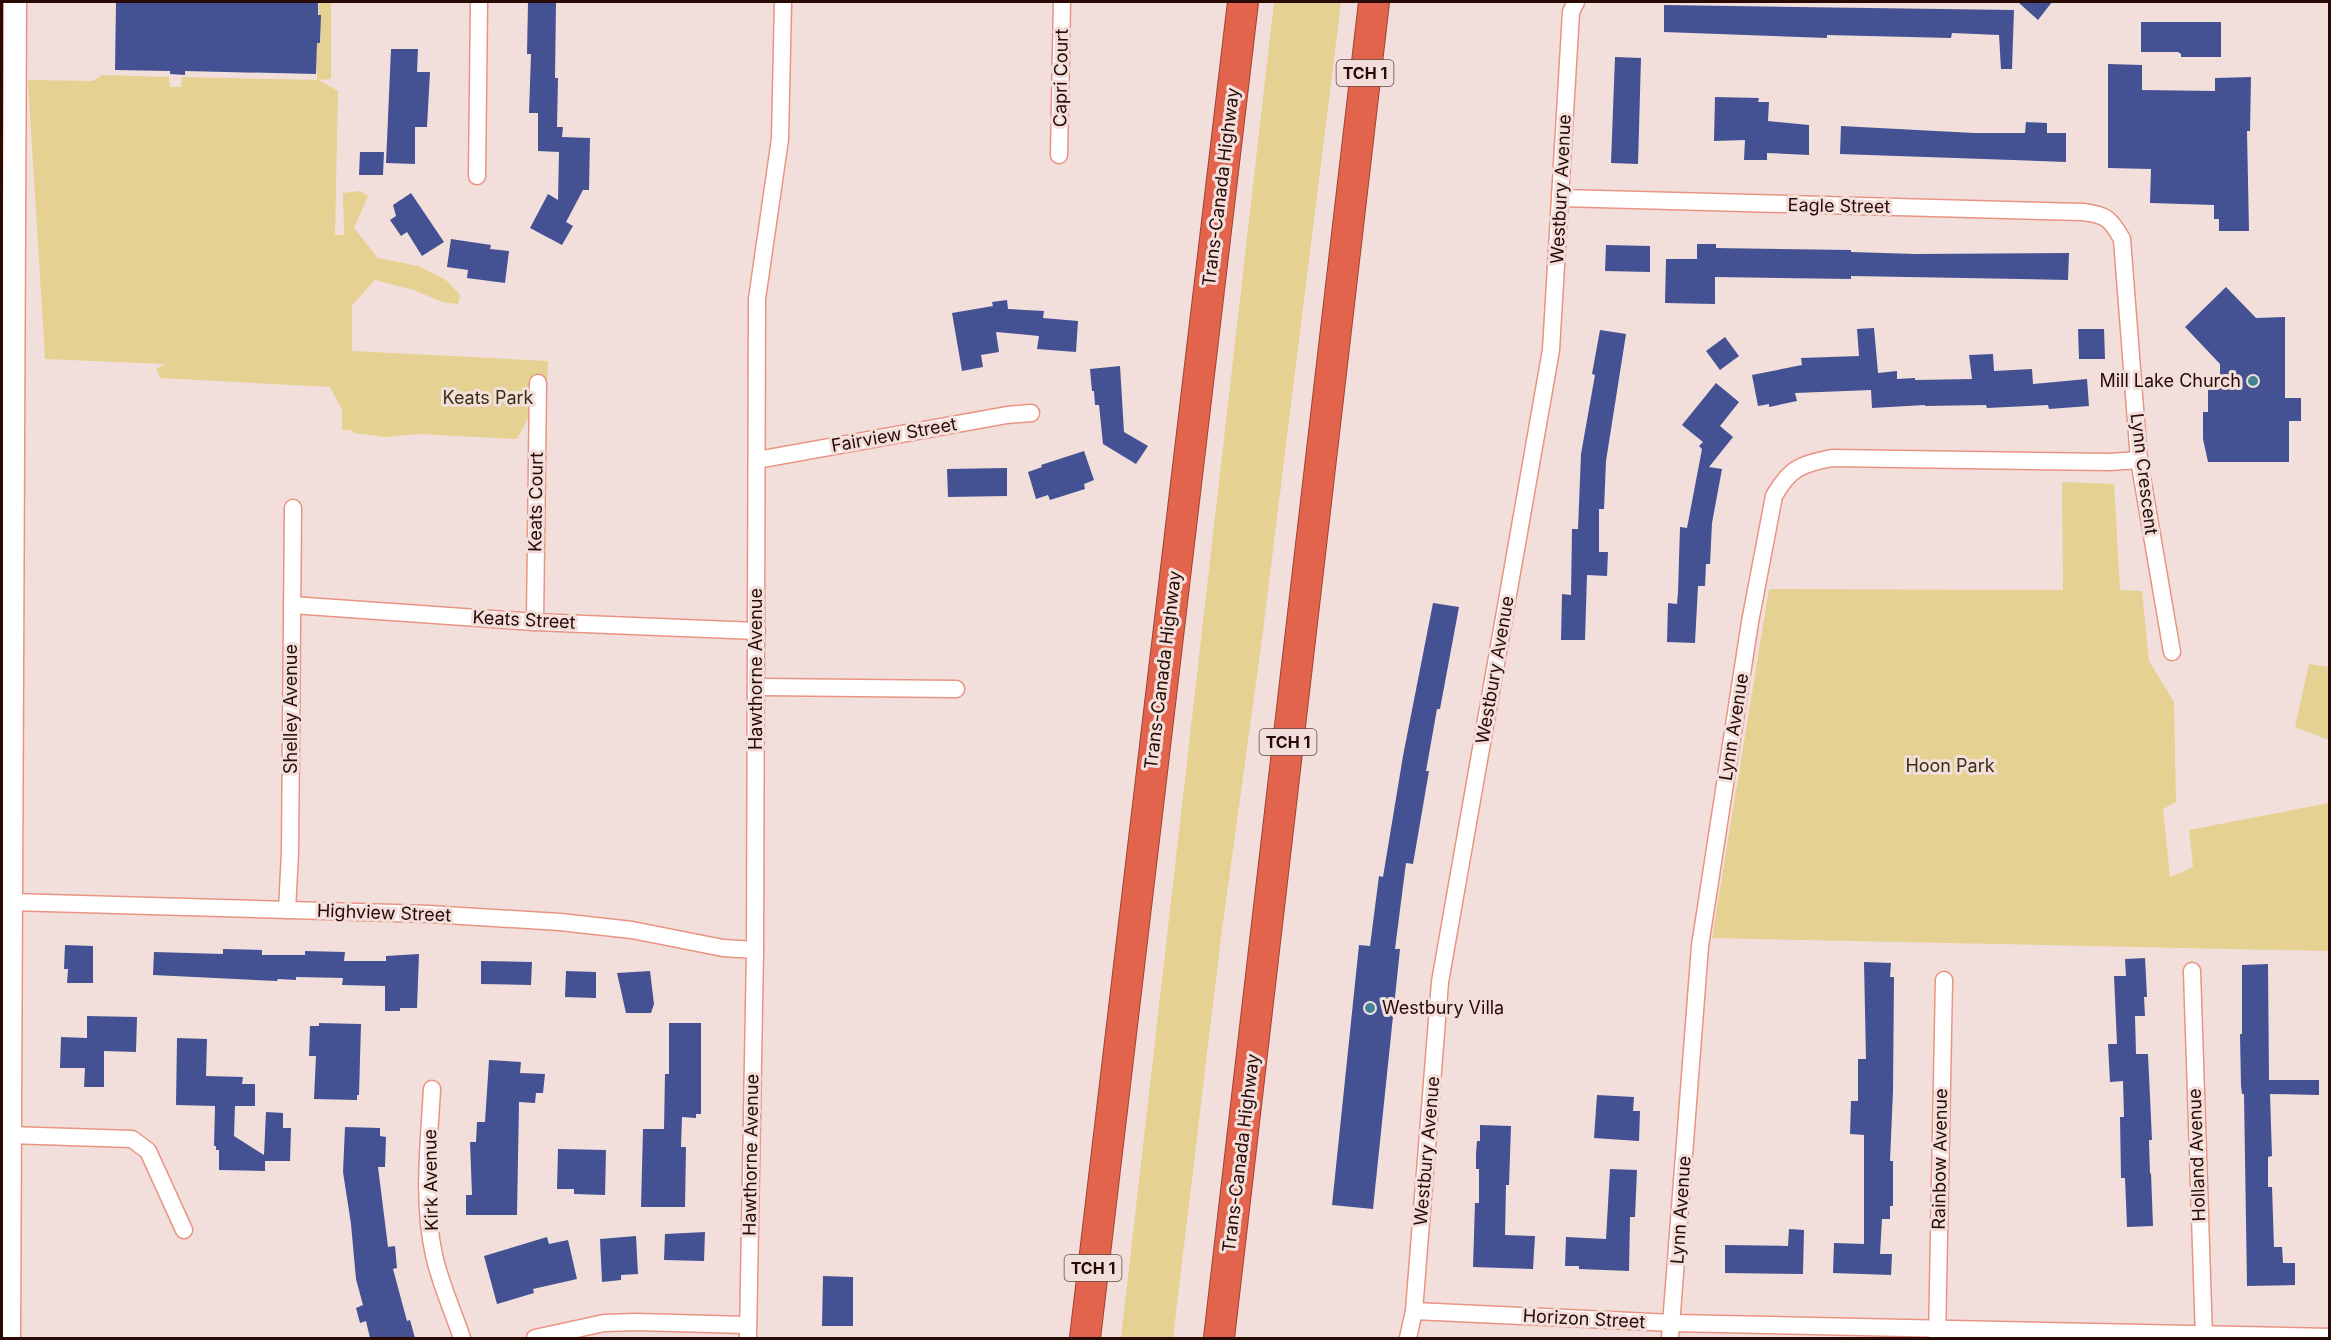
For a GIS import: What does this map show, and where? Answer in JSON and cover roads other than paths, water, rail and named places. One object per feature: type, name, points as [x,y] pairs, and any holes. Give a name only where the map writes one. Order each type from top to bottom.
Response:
[{"type":"highway","name":"Trans-Canada Highway","points":[[1085,1338],[1243,2]]},
{"type":"highway","name":"Trans-Canada Highway","points":[[1219,1338],[1374,2]]},
{"type":"highway","points":[[1075,1338],[1101,1198]]},
{"type":"street","points":[[9,1338],[15,2]]},
{"type":"street","points":[[477,176],[479,2]]},
{"type":"street","name":"Hawthorne Avenue","points":[[748,1332],[755,950],[757,299],[780,139],[783,2]]},
{"type":"street","name":"Capri Court","points":[[1059,155],[1062,2]]},
{"type":"street","name":"Westbury Avenue","points":[[1408,1338],[1414,1311],[1440,982],[1551,350],[1571,12],[1576,2]]},
{"type":"street","name":"Eagle Street","points":[[1561,198],[2083,212],[2102,214],[2114,224]]},
{"type":"street","name":"Lynn Crescent","points":[[2114,224],[2122,238],[2124,256],[2139,460],[2172,652]]},
{"type":"street","name":"Keats Court","points":[[535,621],[538,383]]},
{"type":"street","name":"Fairview Street","points":[[757,460],[1007,415],[1031,413]]},
{"type":"street","name":"Lynn Avenue","points":[[1672,1331],[1700,946],[1750,622],[1774,496],[1784,478],[1808,463],[1832,458],[2110,462],[2139,460]]},
{"type":"street","name":"Shelley Avenue","points":[[287,910],[290,852],[293,508]]},
{"type":"street","name":"Keats Street","points":[[292,606],[535,621],[757,631]]},
{"type":"street","points":[[756,687],[956,689]]},
{"type":"street","name":"Highview Street","points":[[11,902],[429,914],[579,923],[649,933],[723,948],[755,950]]},
{"type":"street","name":"Holland Avenue","points":[[2192,971],[2204,1336]]},
{"type":"street","name":"Rainbow Avenue","points":[[1937,1333],[1944,980]]},
{"type":"street","name":"Kirk Avenue","points":[[432,1089],[428,1215],[434,1256],[462,1338]]},
{"type":"street","points":[[9,1135],[132,1139],[148,1151],[184,1230]]},
{"type":"street","name":"Horizon Street","points":[[1414,1311],[1672,1331],[2330,1337]]},
{"type":"street","points":[[535,1338],[604,1323],[636,1322],[748,1332]]},
{"type":"place","name":"Mill Lake Church","points":[[2253,381]]},
{"type":"place","name":"Westbury Villa","points":[[1370,1008]]},
{"type":"park label","name":"Keats Park","points":[[488,398]]},
{"type":"park label","name":"Hoon Park","points":[[1950,766]]}]
